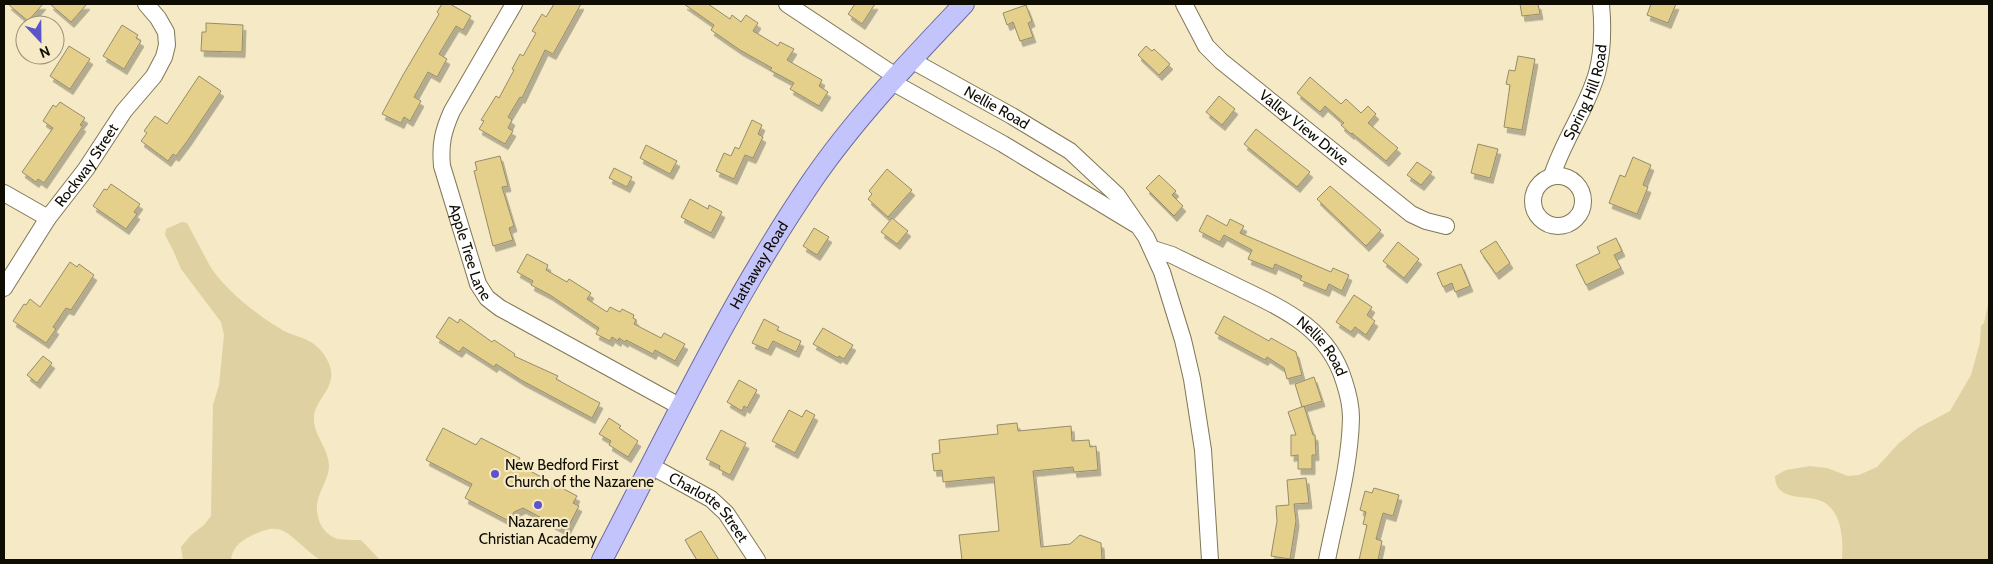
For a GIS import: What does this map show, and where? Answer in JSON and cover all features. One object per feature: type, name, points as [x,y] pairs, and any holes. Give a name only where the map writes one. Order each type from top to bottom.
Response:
[{"type":"main road","name":"Hathaway Road","points":[[602,560],[732,310],[795,207],[831,154],[911,60],[964,4]]},
{"type":"street","name":"Rockway Street","points":[[4,288],[48,218],[86,168],[124,111],[154,76],[164,57],[168,39],[162,25],[146,4]]},
{"type":"street","name":"Apple Tree Lane","points":[[514,4],[452,111],[444,130],[440,149],[442,166],[478,284],[488,298],[500,308],[681,406]]},
{"type":"street","points":[[787,4],[894,80]]},
{"type":"street","name":"Valley View Drive","points":[[1184,4],[1206,46],[1221,62],[1411,214],[1426,221],[1446,226]]},
{"type":"street","name":"Spring Hill Road","points":[[1552,176],[1563,146],[1590,93],[1597,73],[1602,42],[1601,4]]},
{"type":"street","name":"Nellie Road","points":[[911,60],[1012,116],[1070,151],[1117,195],[1153,249],[1172,255],[1293,315],[1317,334],[1333,353],[1342,372],[1348,392],[1351,416],[1349,443],[1327,560]]},
{"type":"street","name":"Nellie Road","points":[[894,80],[1139,226]]},
{"type":"street","points":[[4,193],[48,218]]},
{"type":"street","points":[[1153,249],[1183,340],[1192,379],[1203,450],[1210,560]]},
{"type":"street","name":"Charlotte Street","points":[[651,466],[711,499],[726,514],[756,560]]},
{"type":"shaded area","points":[[182,222],[187,223],[215,274],[236,296],[282,330],[312,343],[325,357],[330,368],[330,383],[315,410],[314,423],[329,466],[328,474],[318,499],[318,517],[323,528],[332,537],[361,540],[380,560],[321,560],[286,532],[274,529],[259,532],[242,541],[234,549],[231,560],[183,560],[181,547],[211,516],[213,405],[219,385],[224,335],[221,322],[181,269],[165,235],[166,229]]},
{"type":"shaded area","points":[[1989,300],[1989,560],[1842,560],[1841,531],[1833,510],[1821,501],[1788,495],[1781,491],[1775,476],[1786,470],[1810,466],[1827,468],[1848,476],[1859,475],[1877,467],[1899,443],[1918,428],[1950,411],[1971,375],[1980,342],[1981,326],[1984,323]]},
{"type":"building","points":[[8,4],[43,4],[33,15],[21,15]]},
{"type":"building","points":[[50,4],[87,4],[71,22]]},
{"type":"building","points":[[442,4],[450,4],[471,16],[463,30],[456,26],[439,54],[447,59],[437,77],[428,72],[414,97],[421,101],[410,121],[404,117],[401,123],[382,114],[439,14],[437,12]]},
{"type":"building","points":[[554,4],[581,4],[553,54],[545,50],[522,98],[520,97],[508,117],[512,120],[508,128],[513,131],[505,144],[479,129],[484,121],[481,120],[496,96],[499,98],[520,54],[523,56],[536,33],[532,31],[542,14],[546,17]]},
{"type":"building","points":[[684,4],[708,4],[730,19],[732,15],[741,22],[746,15],[758,23],[753,31],[778,46],[780,42],[794,49],[787,60],[822,80],[819,86],[828,92],[819,106],[790,89],[794,83],[770,70],[772,68],[740,50],[711,30],[714,25]]},
{"type":"building","points":[[855,4],[875,4],[862,24],[848,14]]},
{"type":"building","points":[[1520,4],[1538,4],[1540,14],[1522,16]]},
{"type":"building","points":[[1651,4],[1676,4],[1668,23],[1647,15]]},
{"type":"building","points":[[1026,5],[1032,21],[1028,23],[1033,37],[1020,41],[1013,22],[1007,25],[1003,13]]},
{"type":"building","points":[[206,23],[243,25],[242,52],[201,51],[202,32],[206,32]]},
{"type":"building","points":[[122,25],[138,35],[136,38],[141,41],[124,69],[103,56]]},
{"type":"building","points":[[69,46],[90,59],[70,89],[50,76],[57,65],[65,65],[65,52]]},
{"type":"building","points":[[1146,46],[1152,51],[1154,49],[1170,64],[1159,75],[1138,55]]},
{"type":"building","points":[[1518,56],[1535,59],[1522,130],[1504,127],[1510,85],[1506,84],[1509,70],[1515,71]]},
{"type":"building","points":[[199,76],[221,91],[176,156],[173,154],[168,161],[141,141],[147,133],[144,131],[155,116],[167,124]]},
{"type":"building","points":[[1310,77],[1341,104],[1346,99],[1361,113],[1368,106],[1376,114],[1368,123],[1398,148],[1386,161],[1341,125],[1344,123],[1325,106],[1320,112],[1297,93]]},
{"type":"building","points":[[1219,96],[1235,109],[1222,125],[1206,112]]},
{"type":"building","points":[[60,102],[85,118],[80,125],[83,126],[44,183],[38,179],[36,182],[22,172],[53,128],[43,121],[53,105],[56,107]]},
{"type":"building","points":[[752,120],[762,125],[758,134],[763,137],[753,158],[745,155],[734,179],[716,171],[724,153],[731,156],[735,147],[739,149]]},
{"type":"building","points":[[1256,129],[1310,172],[1297,187],[1244,144]]},
{"type":"building","points":[[1478,144],[1498,149],[1490,178],[1471,173]]},
{"type":"building","points":[[646,145],[677,161],[670,174],[640,158]]},
{"type":"building","points":[[500,156],[508,186],[502,187],[514,226],[509,228],[513,240],[493,246],[474,171],[477,170],[475,162]]},
{"type":"building","points":[[1633,157],[1651,165],[1643,185],[1648,187],[1637,214],[1609,203],[1620,175],[1625,177]]},
{"type":"building","points":[[1417,162],[1432,172],[1421,185],[1407,175]]},
{"type":"building","points":[[614,168],[632,177],[627,187],[609,178]]},
{"type":"building","points":[[887,169],[912,190],[888,217],[868,199],[872,194],[869,191]]},
{"type":"building","points":[[1159,175],[1176,191],[1172,195],[1183,206],[1174,216],[1146,188]]},
{"type":"building","points":[[111,184],[140,204],[134,212],[137,214],[126,229],[93,206],[104,189],[107,190]]},
{"type":"building","points":[[1330,186],[1381,230],[1366,246],[1317,199]]},
{"type":"building","points":[[690,199],[708,209],[709,205],[722,212],[711,233],[681,217]]},
{"type":"building","points":[[1207,215],[1227,226],[1230,219],[1244,226],[1240,233],[1331,272],[1333,268],[1349,275],[1342,291],[1329,284],[1326,291],[1300,280],[1302,276],[1275,264],[1273,269],[1248,259],[1252,250],[1224,235],[1220,242],[1199,231]]},
{"type":"building","points":[[892,218],[908,231],[897,244],[881,232]]},
{"type":"building","points":[[814,228],[829,237],[817,255],[803,246]]},
{"type":"building","points":[[1616,238],[1622,251],[1614,255],[1621,268],[1586,285],[1576,265],[1600,253],[1597,247]]},
{"type":"building","points":[[1496,241],[1510,263],[1496,274],[1480,251]]},
{"type":"building","points":[[1398,242],[1419,259],[1404,278],[1383,261]]},
{"type":"building","points":[[527,254],[548,265],[546,270],[567,282],[569,279],[591,293],[587,299],[607,312],[610,307],[620,312],[622,309],[634,315],[633,318],[636,320],[634,324],[661,338],[664,333],[685,344],[675,361],[655,350],[653,354],[626,340],[625,342],[619,338],[618,341],[612,337],[610,341],[596,334],[599,328],[550,295],[531,285],[533,281],[517,272]]},
{"type":"building","points":[[70,262],[77,267],[79,264],[94,275],[71,310],[66,308],[53,327],[56,329],[46,343],[13,321],[24,304],[26,305],[30,299],[40,307]]},
{"type":"building","points":[[1461,264],[1470,286],[1455,292],[1452,283],[1443,287],[1437,273]]},
{"type":"building","points":[[1354,295],[1372,307],[1367,315],[1375,321],[1366,335],[1355,327],[1351,332],[1336,322]]},
{"type":"building","points":[[1224,316],[1269,341],[1271,338],[1296,352],[1302,375],[1287,379],[1284,368],[1267,357],[1265,360],[1215,333]]},
{"type":"building","points":[[449,317],[458,323],[460,319],[492,342],[494,340],[515,354],[514,356],[558,376],[556,379],[600,403],[592,418],[521,380],[496,364],[494,367],[463,347],[459,352],[436,337]]},
{"type":"building","points":[[764,319],[779,327],[777,330],[801,341],[796,352],[773,341],[768,350],[752,343]]},
{"type":"building","points":[[823,328],[853,345],[844,359],[839,356],[838,358],[813,344]]},
{"type":"building","points":[[43,356],[52,363],[37,383],[27,375]]},
{"type":"building","points":[[1314,377],[1322,401],[1302,407],[1295,384]]},
{"type":"building","points":[[739,380],[757,390],[747,408],[744,406],[742,411],[727,402]]},
{"type":"building","points":[[1304,406],[1313,435],[1315,435],[1316,455],[1312,455],[1312,469],[1298,469],[1298,455],[1291,456],[1291,435],[1296,435],[1288,412]]},
{"type":"building","points":[[789,410],[802,417],[806,410],[815,415],[795,453],[772,441]]},
{"type":"building","points":[[609,418],[621,426],[619,428],[638,441],[628,457],[609,445],[611,441],[599,434]]},
{"type":"building","points":[[1017,423],[1018,431],[1071,426],[1072,441],[1089,440],[1090,447],[1096,446],[1098,470],[1074,472],[1073,467],[1033,471],[1041,547],[1070,544],[1080,535],[1101,543],[1102,560],[962,560],[959,535],[999,531],[994,477],[943,482],[942,470],[934,471],[932,454],[940,453],[939,440],[998,434],[997,425]]},
{"type":"building","name":"New Bedford First Church of the Nazarene","points":[[443,428],[476,445],[481,438],[520,458],[517,464],[577,496],[573,503],[579,506],[566,531],[523,508],[514,512],[509,521],[465,498],[472,484],[426,460]]},
{"type":"building","points":[[721,430],[746,443],[730,475],[719,469],[720,466],[706,459]]},
{"type":"building","points":[[1306,478],[1309,503],[1294,504],[1296,521],[1290,559],[1271,556],[1277,521],[1276,506],[1289,505],[1287,480]]},
{"type":"building","points":[[1374,488],[1399,495],[1393,516],[1383,513],[1376,539],[1382,541],[1378,560],[1359,560],[1367,525],[1363,524],[1366,512],[1360,510],[1365,491],[1372,493]]},
{"type":"building","points":[[701,531],[719,560],[697,560],[685,540]]},
{"type":"place","name":"New Bedford First Church of the Nazarene","points":[[495,474]]},
{"type":"place","name":"Nazarene Christian Academy","points":[[538,505]]}]
